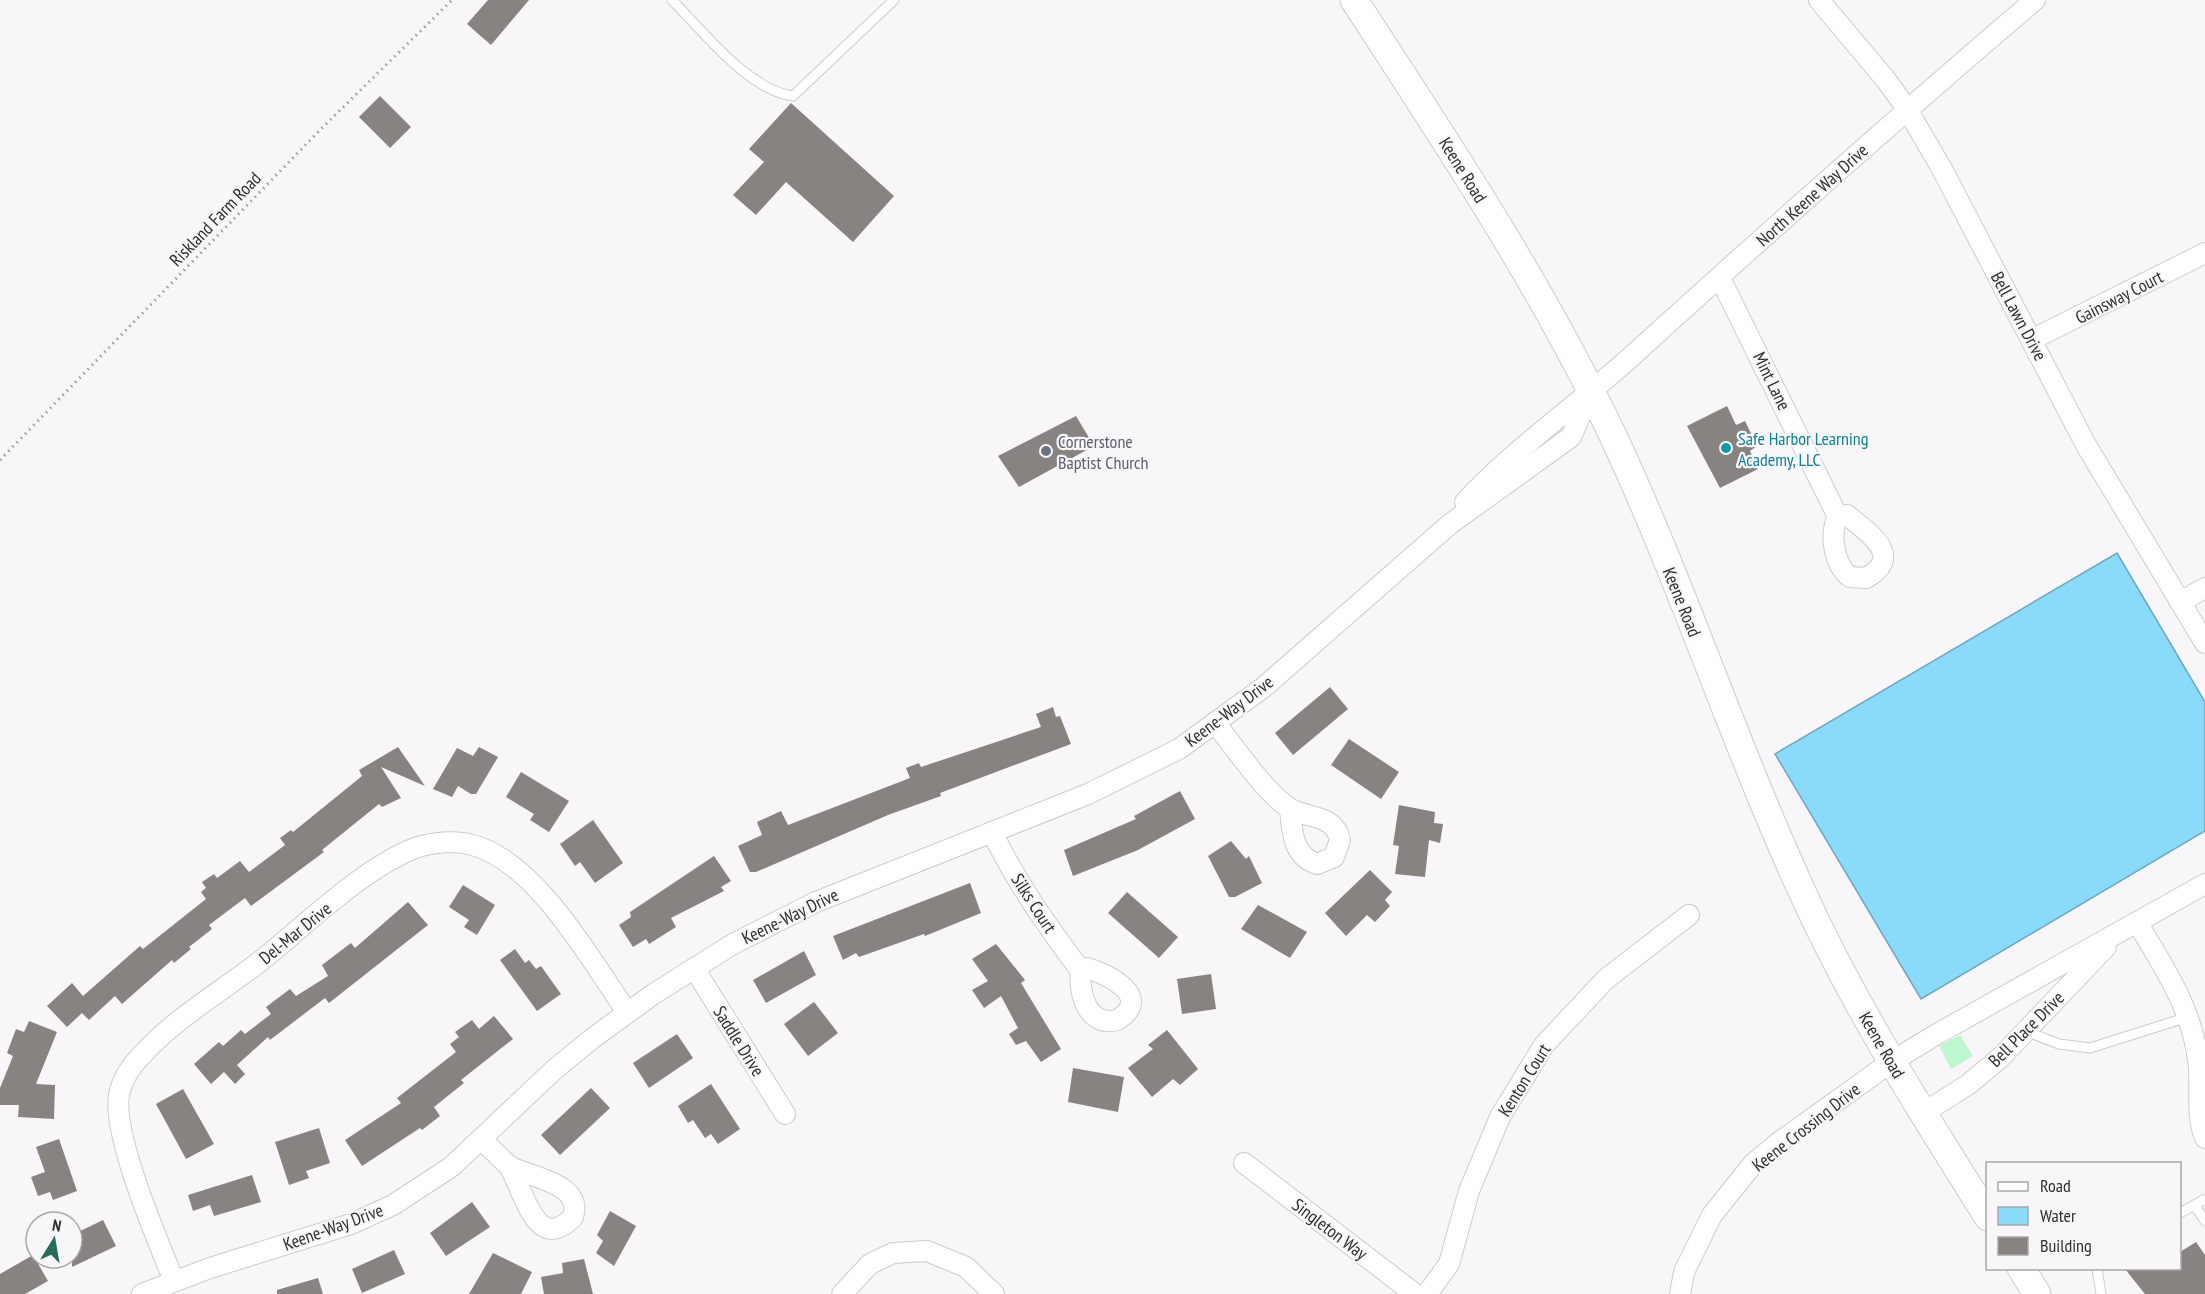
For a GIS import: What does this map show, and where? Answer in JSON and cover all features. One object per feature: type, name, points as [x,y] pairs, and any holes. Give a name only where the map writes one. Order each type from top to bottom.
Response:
[{"type":"main road","name":"Keene Road","points":[[1354,0],[1504,235],[1591,392],[1632,478],[1777,837],[1831,952],[1891,1062],[1986,1214]]},
{"type":"main road","points":[[2022,1270],[2037,1294]]},
{"type":"street","name":"Bell Lawn Drive","points":[[1819,0],[1886,80],[1907,110],[1942,169],[2086,445],[2205,643]]},
{"type":"street","name":"North Keene Way Drive","points":[[1591,392],[1907,110],[2035,0]]},
{"type":"street","name":"Gainsway Court","points":[[2031,340],[2205,253]]},
{"type":"street","name":"Mint Lane","points":[[1720,278],[1838,517]]},
{"type":"street","name":"Keene-Way Drive","points":[[142,1294],[174,1281],[372,1215],[433,1181],[482,1140],[555,1069],[627,1012],[694,968],[795,911],[1133,773],[1179,749],[1216,724],[1271,680],[1438,533],[1466,500],[1497,470],[1591,392]]},
{"type":"street","points":[[2180,602],[2205,588]]},
{"type":"street","points":[[1216,724],[1273,794],[1290,809]]},
{"type":"street","name":"Silks Court","points":[[992,832],[1008,864],[1036,908],[1081,971]]},
{"type":"street","name":"Del-Mar Drive","points":[[174,1281],[125,1144],[119,1112],[123,1082],[141,1055],[171,1029],[339,898],[399,856],[416,848],[452,842],[470,844],[504,857],[544,895],[627,1012]]},
{"type":"street","name":"Bell Place Drive","points":[[1891,1062],[2205,884]]},
{"type":"street","name":"Kenton Court","points":[[1427,1294],[1449,1264],[1469,1191],[1500,1117],[1544,1045],[1606,979],[1689,915]]},
{"type":"street","points":[[2138,922],[2179,994],[2188,1017],[2199,1061],[2200,1116],[2205,1138]]},
{"type":"street","name":"Bell Place Drive","points":[[1923,1113],[1969,1084],[2028,1032],[2119,933]]},
{"type":"street","name":"Saddle Drive","points":[[694,968],[784,1114]]},
{"type":"street","name":"Keene Crossing Drive","points":[[1680,1294],[1684,1272],[1712,1215],[1753,1164],[1891,1062]]},
{"type":"street","points":[[482,1140],[509,1166]]},
{"type":"street","name":"Singleton Way","points":[[1244,1163],[1415,1294]]},
{"type":"street","points":[[842,1294],[870,1264],[893,1252],[927,1251],[966,1267],[994,1294]]},
{"type":"lane","points":[[672,0],[742,70],[780,94],[793,96],[894,0]]},
{"type":"lane","points":[[2028,1032],[2060,1044],[2090,1048],[2188,1017]]},
{"type":"lane","points":[[2181,1213],[2205,1199]]},
{"type":"lane","points":[[2195,1206],[2205,1221]]},
{"type":"lane","points":[[2097,1270],[2101,1294]]},
{"type":"path","name":"Riskland Farm Road","points":[[0,460],[297,154],[452,0]]},
{"type":"green space","points":[[1960,1035],[1973,1056],[1951,1069],[1939,1046]]},
{"type":"water","points":[[2117,553],[2205,702],[2205,831],[1921,999],[1775,754]]},
{"type":"building","points":[[488,0],[529,0],[491,45],[467,24]]},
{"type":"building","points":[[380,96],[411,127],[390,148],[359,117]]},
{"type":"building","points":[[791,103],[894,196],[853,242],[786,182],[756,215],[733,195],[764,162],[749,149]]},
{"type":"building","name":"Safe Harbor Learning Academy, LLC","points":[[1727,406],[1736,425],[1745,421],[1757,446],[1750,451],[1758,469],[1720,488],[1687,426]]},
{"type":"building","name":"Cornerstone Baptist Church","points":[[1076,416],[1094,446],[1019,487],[998,456]]},
{"type":"building","points":[[1330,687],[1348,709],[1293,755],[1275,733]]},
{"type":"building","points":[[1053,707],[1056,717],[1060,716],[1071,744],[940,793],[941,796],[888,815],[756,872],[750,872],[738,846],[762,835],[757,822],[781,811],[788,825],[910,778],[906,768],[919,763],[921,767],[1041,727],[1036,714]]},
{"type":"building","points":[[1349,739],[1399,772],[1381,799],[1331,765]]},
{"type":"building","points":[[398,747],[425,786],[381,767],[401,798],[382,807],[379,804],[322,850],[324,852],[251,906],[245,898],[209,925],[212,929],[189,947],[191,949],[174,963],[172,960],[122,1004],[115,996],[89,1020],[82,1013],[67,1027],[47,1006],[72,983],[83,996],[140,946],[143,949],[206,899],[201,892],[206,888],[202,882],[214,874],[217,878],[240,861],[249,872],[285,845],[280,838],[291,830],[293,832],[362,776],[359,770]]},
{"type":"building","points":[[479,747],[498,757],[476,794],[471,794],[458,786],[452,797],[433,789],[457,748],[473,756]]},
{"type":"building","points":[[521,772],[569,801],[549,832],[530,820],[534,814],[506,797]]},
{"type":"building","points":[[1180,791],[1195,819],[1138,850],[1073,876],[1064,850],[1136,819],[1134,816]]},
{"type":"building","points":[[1399,805],[1435,812],[1434,823],[1443,824],[1440,843],[1429,840],[1425,877],[1395,874],[1399,846],[1393,845]]},
{"type":"building","points":[[593,820],[623,863],[595,883],[580,862],[575,866],[560,844]]},
{"type":"building","points":[[1231,841],[1246,859],[1249,856],[1262,883],[1235,897],[1229,897],[1208,856]]},
{"type":"building","points":[[714,856],[731,881],[721,887],[724,891],[671,918],[676,927],[649,944],[646,939],[633,947],[619,925],[631,917],[630,912]]},
{"type":"building","points":[[1370,870],[1392,892],[1385,900],[1390,906],[1375,922],[1367,915],[1346,936],[1325,913]]},
{"type":"building","points":[[970,883],[981,913],[925,936],[924,934],[859,957],[856,953],[843,960],[833,936]]},
{"type":"building","points":[[463,885],[495,905],[477,935],[464,927],[469,920],[449,907]]},
{"type":"building","points":[[1127,892],[1178,937],[1159,958],[1108,913]]},
{"type":"building","points":[[408,902],[428,925],[329,1003],[325,998],[270,1040],[268,1037],[237,1065],[245,1074],[235,1084],[224,1072],[211,1084],[194,1064],[219,1042],[223,1046],[241,1030],[245,1034],[271,1014],[266,1007],[290,989],[296,996],[328,976],[322,965],[351,943],[355,948]]},
{"type":"building","points":[[1258,905],[1307,932],[1290,958],[1241,929]]},
{"type":"building","points":[[996,944],[1025,980],[1021,983],[1061,1049],[1041,1062],[1026,1041],[1016,1045],[1009,1034],[1018,1028],[1001,996],[984,1008],[972,990],[988,981],[972,959]]},
{"type":"building","points":[[515,949],[525,963],[529,960],[536,969],[541,966],[561,994],[537,1011],[500,960]]},
{"type":"building","points":[[804,951],[816,975],[766,1003],[753,980]]},
{"type":"building","points":[[1211,974],[1216,1009],[1182,1014],[1177,979]]},
{"type":"building","points":[[814,1002],[838,1033],[808,1056],[784,1024]]},
{"type":"building","points":[[494,1016],[513,1039],[461,1080],[464,1083],[434,1107],[440,1116],[422,1130],[420,1128],[362,1166],[345,1140],[401,1103],[397,1098],[456,1052],[450,1044],[459,1037],[455,1032],[472,1020],[479,1029]]},
{"type":"building","points":[[29,1021],[57,1032],[36,1084],[55,1085],[54,1119],[18,1117],[19,1105],[0,1105],[0,1088],[13,1056],[7,1053],[16,1029],[24,1032]]},
{"type":"building","points":[[1167,1030],[1198,1069],[1180,1085],[1173,1079],[1152,1097],[1128,1068],[1153,1049],[1148,1045]]},
{"type":"building","points":[[677,1034],[693,1058],[649,1088],[633,1063]]},
{"type":"building","points":[[1073,1068],[1124,1077],[1118,1112],[1068,1102]]},
{"type":"building","points":[[711,1084],[740,1129],[718,1144],[711,1134],[705,1138],[693,1120],[688,1123],[678,1106]]},
{"type":"building","points":[[591,1088],[610,1108],[560,1155],[541,1135]]},
{"type":"building","points":[[183,1089],[214,1144],[186,1159],[156,1104]]},
{"type":"building","points":[[319,1128],[330,1163],[306,1171],[309,1178],[289,1185],[275,1142]]},
{"type":"building","points":[[59,1139],[77,1191],[53,1200],[50,1192],[38,1196],[31,1177],[45,1172],[36,1147]]},
{"type":"building","points":[[252,1175],[261,1202],[214,1216],[210,1205],[193,1211],[188,1195]]},
{"type":"building","points":[[472,1202],[490,1227],[446,1256],[430,1233]]},
{"type":"building","points":[[610,1211],[636,1226],[614,1266],[596,1253],[603,1241],[597,1235]]},
{"type":"building","points":[[103,1220],[116,1246],[84,1261],[84,1229]]},
{"type":"building","points":[[2196,1242],[2205,1255],[2205,1294],[2145,1294],[2126,1270],[2181,1270],[2181,1251]]},
{"type":"building","points":[[394,1250],[405,1274],[362,1293],[352,1269]]},
{"type":"building","points":[[493,1253],[532,1272],[521,1294],[469,1294]]},
{"type":"building","points":[[584,1259],[593,1294],[544,1294],[541,1277],[563,1273],[562,1263]]},
{"type":"building","points":[[24,1260],[24,1270],[42,1270],[48,1281],[25,1294],[0,1294],[0,1274]]},
{"type":"building","points":[[318,1278],[323,1294],[277,1294],[277,1290]]},
{"type":"place","name":"Safe Harbor Learning Academy, LLC","points":[[1726,448]]},
{"type":"place","name":"Cornerstone Baptist Church","points":[[1046,451]]}]
